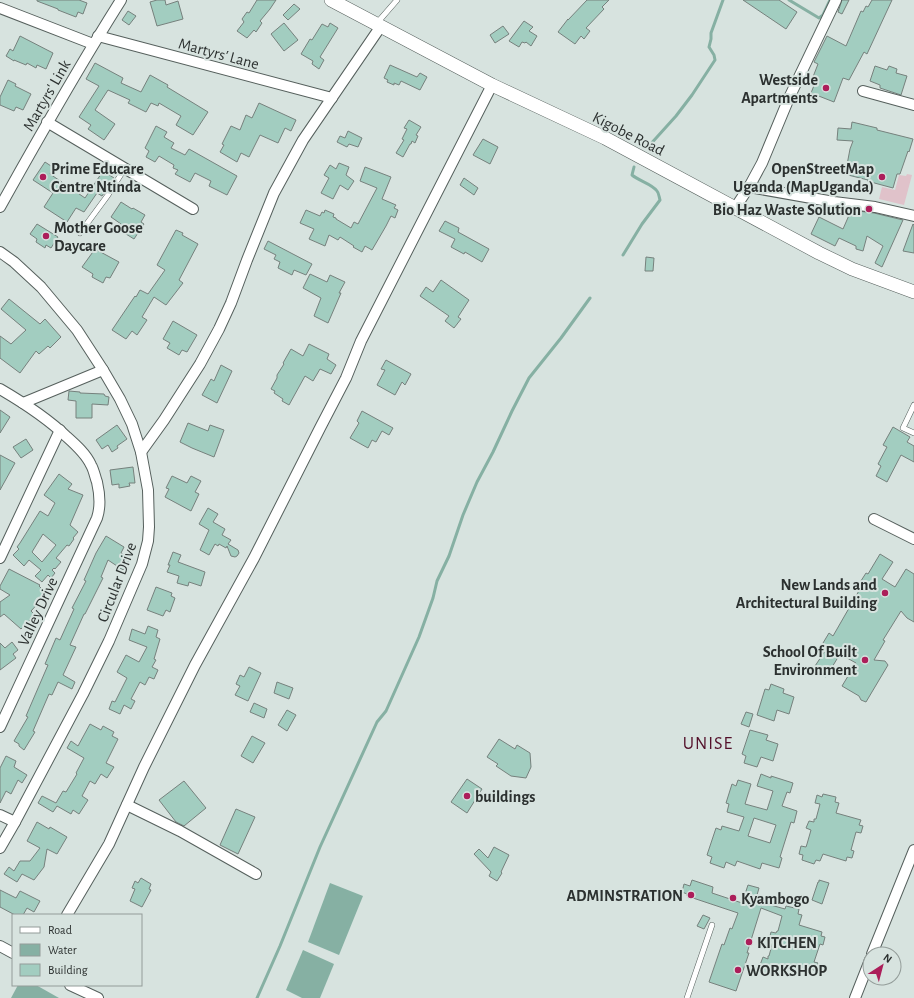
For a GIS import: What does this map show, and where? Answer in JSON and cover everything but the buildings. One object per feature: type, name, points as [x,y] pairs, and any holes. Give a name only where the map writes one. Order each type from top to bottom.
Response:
[{"type":"street","name":"Martyrs' Link","points":[[0,207],[47,122],[121,0]]},
{"type":"street","name":"Kigobe Road","points":[[330,0],[345,3],[378,25],[492,85],[605,138],[819,253],[852,269],[914,292]]},
{"type":"street","points":[[736,208],[762,163],[789,98],[836,0]]},
{"type":"street","name":"Martyrs' Lane","points":[[0,8],[96,40],[332,98]]},
{"type":"street","points":[[141,452],[164,420],[204,357],[219,329],[231,303],[274,193],[303,140],[332,98],[378,25]]},
{"type":"street","points":[[68,914],[109,844],[144,767],[192,672],[254,558],[346,378],[361,341],[492,85]]},
{"type":"street","points":[[864,91],[914,105]]},
{"type":"street","points":[[47,122],[193,209]]},
{"type":"street","points":[[749,187],[834,202],[875,207],[914,216]]},
{"type":"street","name":"Circular Drive","points":[[0,252],[14,262],[41,287],[77,330],[120,399],[132,424],[141,452],[148,490],[149,527],[148,542],[142,564],[109,641],[0,848]]},
{"type":"street","points":[[23,403],[103,370]]},
{"type":"street","points":[[0,389],[23,403],[60,430],[0,558]]},
{"type":"street","name":"Valley Drive","points":[[0,727],[97,518],[100,508],[98,486],[92,466],[76,445],[60,430]]},
{"type":"street","points":[[874,519],[914,539]]},
{"type":"street","points":[[127,805],[180,831],[256,874]]},
{"type":"street","points":[[0,815],[15,822]]},
{"type":"street","points":[[875,946],[914,850]]},
{"type":"street","points":[[0,946],[12,952]]},
{"type":"street","points":[[855,998],[862,980]]},
{"type":"street","points":[[72,986],[98,998]]},
{"type":"lane","points":[[378,25],[397,0]]},
{"type":"lane","points":[[80,233],[108,195],[125,168]]},
{"type":"lane","points":[[914,405],[903,428],[914,434]]},
{"type":"lane","points":[[688,998],[712,925]]},
{"type":"shaded area","points":[[907,174],[912,175],[904,205],[879,199],[882,187],[895,190],[899,175],[906,176]]},
{"type":"water","points":[[330,883],[363,896],[339,955],[308,942]]},
{"type":"water","points":[[303,950],[334,964],[320,998],[302,998],[286,990]]},
{"type":"water","points":[[17,986],[38,986],[59,998],[11,998]]},
{"type":"waterway","points":[[648,147],[676,116],[715,60],[709,47],[711,33],[723,0]]},
{"type":"waterway","points":[[789,0],[819,18],[823,15],[830,0]]},
{"type":"waterway","points":[[623,255],[642,224],[660,200],[655,189],[632,175],[634,167]]},
{"type":"waterway","points":[[257,998],[280,946],[320,847],[377,722],[386,711],[419,637],[433,598],[437,581],[449,556],[463,515],[477,482],[529,378],[590,298]]},
{"type":"place","name":"Westside Apartments","points":[[826,88]]},
{"type":"place","name":"Prime Educare Centre Ntinda","points":[[43,177]]},
{"type":"place","name":"OpenStreetMap Uganda (MapUganda)","points":[[882,177]]},
{"type":"place","name":"Bio Haz Waste Solution","points":[[869,209]]},
{"type":"place","name":"Mother Goose Daycare","points":[[46,236]]},
{"type":"place","name":"New Lands and Architectural Building","points":[[885,593]]},
{"type":"place","name":"School Of Built Environment","points":[[865,660]]},
{"type":"place","name":"buildings","points":[[467,796]]},
{"type":"place","name":"ADMINSTRATION","points":[[691,895]]},
{"type":"place","name":"Kyambogo","points":[[733,898]]},
{"type":"place","name":"KITCHEN","points":[[749,942]]},
{"type":"place","name":"WORKSHOP","points":[[738,970]]},
{"type":"district","name":"UNISE","points":[[708,743]]}]
